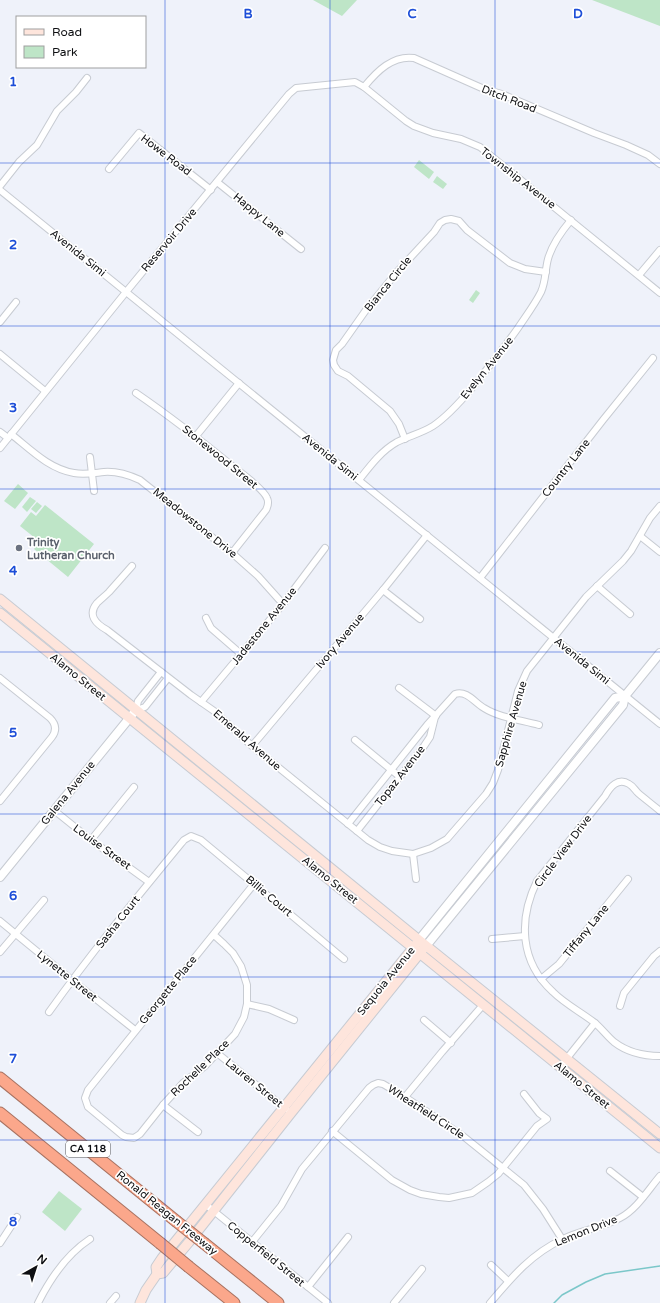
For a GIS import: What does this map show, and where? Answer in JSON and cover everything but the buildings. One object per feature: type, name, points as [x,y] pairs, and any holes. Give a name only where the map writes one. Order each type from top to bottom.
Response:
[{"type":"highway","name":"Ronald Reagan Freeway","points":[[0,1078],[278,1303]]},
{"type":"highway","name":"CA 118","points":[[0,1113],[234,1303]]},
{"type":"main road","name":"Alamo Street","points":[[0,599],[136,710],[420,947],[483,1005],[660,1148]]},
{"type":"main road","name":"Alamo Street","points":[[0,613],[420,947],[567,1059],[660,1134]]},
{"type":"main road","name":"Sequoia Avenue","points":[[140,1303],[146,1290],[157,1274],[156,1268],[162,1258],[205,1204],[287,1111],[420,947]]},
{"type":"main road","name":"Sequoia Avenue","points":[[157,1274],[163,1273],[189,1242],[287,1111]]},
{"type":"street","name":"Ditch Road","points":[[364,87],[373,76],[392,61],[407,57],[414,58],[484,89],[502,94],[626,145],[648,155],[660,164]]},
{"type":"street","points":[[0,186],[19,162],[37,145],[57,111],[76,92],[87,78]]},
{"type":"street","name":"Reservoir Drive","points":[[0,448],[292,90],[352,82],[356,82],[364,87]]},
{"type":"street","name":"Township Avenue","points":[[364,87],[414,126],[433,134],[461,139],[480,147],[660,293]]},
{"type":"street","name":"Howe Road","points":[[109,169],[139,133],[210,190]]},
{"type":"street","name":"Happy Lane","points":[[217,182],[301,249]]},
{"type":"street","name":"Avenida Simi","points":[[0,190],[660,724]]},
{"type":"street","name":"Bianca Circle","points":[[405,439],[399,424],[390,411],[348,376],[338,371],[333,360],[336,350],[397,272],[434,232],[440,223],[451,219],[459,221],[467,230],[510,263],[525,269],[546,272]]},
{"type":"street","name":"Evelyn Avenue","points":[[358,480],[387,448],[425,431],[437,423],[457,405],[506,346],[542,290],[552,247],[571,220]]},
{"type":"street","points":[[639,275],[660,250]]},
{"type":"street","points":[[0,322],[16,302]]},
{"type":"street","points":[[0,354],[45,391]]},
{"type":"street","name":"Country Lane","points":[[480,578],[653,358]]},
{"type":"street","points":[[196,436],[239,383]]},
{"type":"street","name":"Stonewood Street","points":[[136,393],[166,413],[196,436],[246,477],[264,493],[268,499],[266,510],[232,553]]},
{"type":"street","name":"Meadowstone Drive","points":[[0,432],[9,436],[55,467],[73,473],[91,474],[117,472],[130,475],[140,480],[232,553],[258,576],[282,604]]},
{"type":"street","points":[[90,457],[94,491]]},
{"type":"street","name":"Sapphire Avenue","points":[[413,854],[431,848],[447,839],[486,794],[493,783],[498,770],[521,682],[527,670],[586,597],[623,561],[650,518],[660,506]]},
{"type":"street","name":"Ivory Avenue","points":[[252,746],[383,590],[427,535]]},
{"type":"street","points":[[640,536],[660,552]]},
{"type":"street","name":"Jadestone Avenue","points":[[201,702],[282,604],[325,548]]},
{"type":"street","name":"Emerald Avenue","points":[[132,566],[97,604],[94,610],[94,618],[98,625],[107,630],[168,678],[214,711],[252,746],[368,840],[380,847],[392,851],[413,854]]},
{"type":"street","points":[[597,586],[630,614]]},
{"type":"street","points":[[383,590],[420,619]]},
{"type":"street","points":[[206,618],[211,628],[241,654]]},
{"type":"street","name":"Sequoia Avenue","points":[[420,947],[615,698],[626,696],[660,653]]},
{"type":"street","name":"Galena Avenue","points":[[136,710],[138,701],[161,672]]},
{"type":"street","points":[[0,678],[50,718],[56,727],[52,737],[0,801]]},
{"type":"street","name":"Galena Avenue","points":[[0,877],[55,811],[129,717],[136,710],[145,706],[168,678]]},
{"type":"street","points":[[399,688],[436,716]]},
{"type":"street","name":"Topaz Avenue","points":[[348,824],[455,694],[464,693],[485,709],[495,714],[539,725]]},
{"type":"street","name":"Topaz Avenue","points":[[356,831],[430,737],[436,716]]},
{"type":"street","points":[[355,740],[400,777]]},
{"type":"street","name":"Circle View Drive","points":[[660,811],[638,793],[630,784],[620,782],[609,788],[605,796],[537,881],[526,909],[525,923],[525,936],[530,958],[541,979],[554,994],[595,1024],[624,1048],[642,1054],[660,1056]]},
{"type":"street","points":[[91,840],[134,787]]},
{"type":"street","name":"Louise Street","points":[[55,811],[91,840],[149,882]]},
{"type":"street","name":"Sasha Court","points":[[49,1012],[72,980],[149,882],[184,840],[191,836]]},
{"type":"street","name":"Billie Court","points":[[191,836],[201,840],[344,959]]},
{"type":"street","points":[[413,854],[416,879]]},
{"type":"street","name":"Tiffany Lane","points":[[541,979],[559,964],[628,879]]},
{"type":"street","name":"Georgette Place","points":[[85,1098],[88,1090],[135,1030],[214,935],[254,884]]},
{"type":"street","points":[[0,952],[44,900]]},
{"type":"street","name":"Lynette Street","points":[[0,921],[135,1030]]},
{"type":"street","name":"Rochelle Place","points":[[85,1098],[88,1107],[122,1135],[134,1138],[140,1134],[163,1104],[183,1083],[205,1066],[235,1034],[244,1017],[247,1004],[247,985],[241,966],[233,954],[214,935]]},
{"type":"street","points":[[492,939],[525,936]]},
{"type":"street","points":[[620,1006],[624,993],[654,956],[660,951]]},
{"type":"street","points":[[247,1004],[269,1009],[294,1020]]},
{"type":"street","points":[[405,1097],[483,1005]]},
{"type":"street","points":[[424,1020],[450,1043]]},
{"type":"street","points":[[560,1067],[595,1024]]},
{"type":"street","name":"Lauren Street","points":[[217,1053],[287,1111]]},
{"type":"street","name":"Wheatfield Circle","points":[[252,1242],[281,1206],[302,1169],[332,1131],[373,1085],[378,1083],[383,1084],[405,1097],[463,1136],[524,1185],[543,1209],[562,1239]]},
{"type":"street","points":[[332,1131],[392,1180],[410,1190],[430,1196],[450,1198],[472,1193],[488,1182],[503,1168],[537,1126],[547,1119],[524,1094]]},
{"type":"street","points":[[163,1104],[198,1132]]},
{"type":"street","points":[[610,1171],[643,1197]]},
{"type":"street","name":"Lemon Drive","points":[[490,1303],[520,1267],[562,1239],[608,1224],[621,1218],[633,1208],[660,1176]]},
{"type":"street","name":"Copperfield Street","points":[[205,1204],[328,1303]]},
{"type":"street","points":[[0,1243],[17,1217]]},
{"type":"street","points":[[308,1287],[348,1237]]},
{"type":"street","points":[[38,1303],[49,1284],[69,1256],[80,1245],[90,1239]]},
{"type":"street","points":[[491,1265],[508,1281]]},
{"type":"street","points":[[394,1303],[422,1269]]},
{"type":"street","points":[[110,1303],[116,1296]]},
{"type":"green space","points":[[313,0],[357,0],[342,16]]},
{"type":"green space","points":[[592,0],[660,0],[660,26]]},
{"type":"green space","points":[[419,160],[434,172],[429,179],[414,167]]},
{"type":"green space","points":[[437,176],[447,184],[443,189],[433,182]]},
{"type":"green space","points":[[476,290],[480,293],[473,303],[469,300]]},
{"type":"green space","points":[[18,484],[28,493],[15,509],[4,501]]},
{"type":"green space","points":[[30,497],[36,501],[27,512],[22,507]]},
{"type":"green space","points":[[37,502],[42,506],[36,513],[31,509]]},
{"type":"green space","points":[[45,505],[94,544],[68,577],[34,549],[40,542],[20,526],[31,512],[36,516]]},
{"type":"green space","points":[[59,1191],[82,1209],[65,1231],[42,1212]]},
{"type":"waterway","points":[[554,1303],[562,1295],[605,1274],[660,1266]]},
{"type":"place","name":"Trinity Lutheran Church","points":[[19,548]]}]
